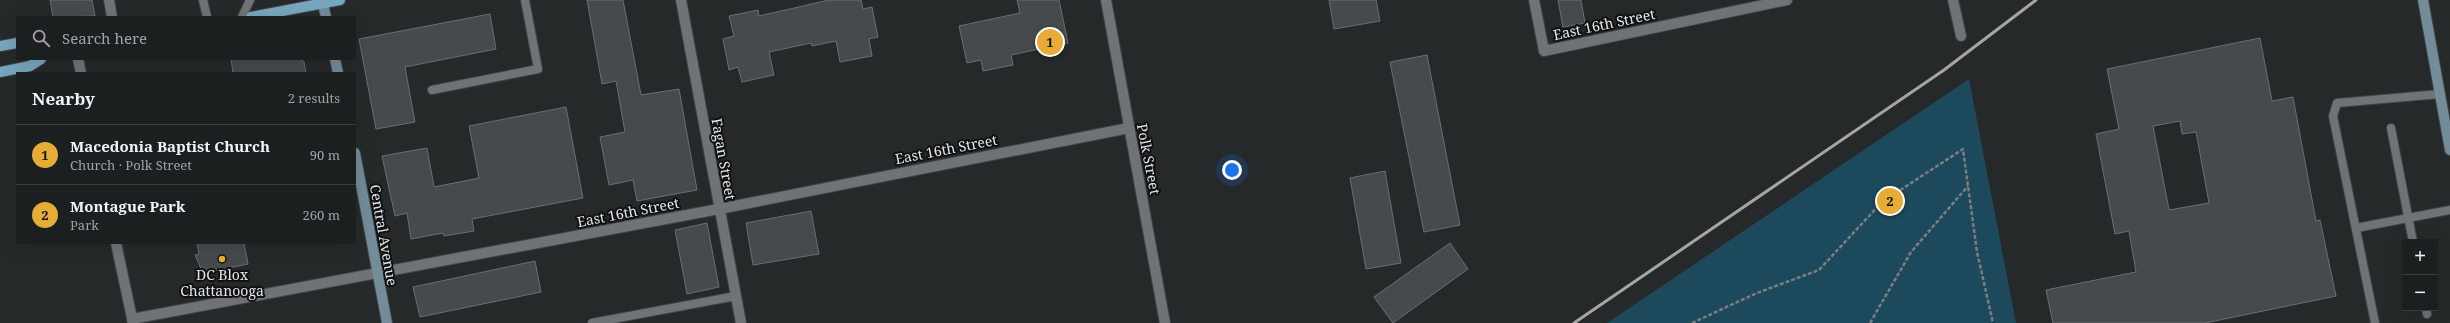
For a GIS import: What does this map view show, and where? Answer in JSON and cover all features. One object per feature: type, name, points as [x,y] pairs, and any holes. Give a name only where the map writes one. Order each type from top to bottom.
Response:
[{"type":"main road","points":[[256,16],[322,2],[340,0]]},
{"type":"main road","points":[[2423,0],[2450,150]]},
{"type":"main road","points":[[322,2],[326,16]]},
{"type":"main road","points":[[0,46],[16,43]]},
{"type":"main road","points":[[0,72],[30,66],[39,60]]},
{"type":"main road","points":[[335,60],[338,72]]},
{"type":"main road","name":"Central Avenue","points":[[356,158],[386,323]]},
{"type":"street","points":[[109,0],[112,16]]},
{"type":"street","name":"Fagan Street","points":[[682,0],[741,323]]},
{"type":"street","name":"Polk Street","points":[[1106,0],[1165,323]]},
{"type":"street","name":"East 16th Street","points":[[1534,0],[1544,50],[1787,0]]},
{"type":"street","points":[[1953,0],[1961,36]]},
{"type":"street","points":[[78,60],[81,72]]},
{"type":"street","name":"East 16th Street","points":[[132,321],[719,209],[1129,128]]},
{"type":"street","points":[[116,244],[132,321]]},
{"type":"lane","points":[[203,0],[207,16]]},
{"type":"lane","points":[[242,16],[250,0]]},
{"type":"lane","points":[[432,90],[538,69],[525,0]]},
{"type":"lane","points":[[2375,323],[2334,116],[2337,103],[2440,94]]},
{"type":"lane","points":[[2391,128],[2412,239]]},
{"type":"lane","points":[[2356,228],[2450,210]]},
{"type":"lane","points":[[592,323],[736,296]]},
{"type":"path","points":[[1692,323],[1757,293],[1819,270],[1882,202],[1963,149],[1978,252],[1992,323]]},
{"type":"path","points":[[1870,323],[1911,252],[1968,186]]},
{"type":"shaded area","points":[[1969,79],[2016,323],[1607,323]]},
{"type":"building","points":[[50,0],[92,0],[95,16],[53,16]]},
{"type":"building","points":[[587,0],[623,0],[641,95],[679,89],[697,190],[637,201],[633,180],[609,185],[600,137],[625,132],[616,81],[602,84]]},
{"type":"building","points":[[829,0],[861,0],[863,9],[872,7],[878,37],[869,39],[872,56],[840,62],[836,41],[812,46],[811,43],[769,52],[774,75],[742,82],[738,67],[729,70],[723,39],[734,36],[729,16],[758,10],[759,16]]},
{"type":"building","points":[[1017,0],[1059,0],[1068,43],[1011,55],[1013,65],[983,71],[981,60],[967,63],[959,26],[1020,13]]},
{"type":"building","points":[[1329,0],[1376,0],[1380,21],[1334,29]]},
{"type":"building","points":[[1558,0],[1581,0],[1585,23],[1563,27]]},
{"type":"building","points":[[490,14],[496,49],[405,67],[415,122],[376,129],[359,39]]},
{"type":"building","points":[[2260,38],[2272,101],[2293,97],[2316,221],[2320,220],[2336,296],[2205,323],[2053,323],[2046,290],[2136,272],[2129,231],[2115,234],[2096,134],[2119,129],[2107,69]],"holes":[[[2180,121],[2182,134],[2196,132],[2209,203],[2169,210],[2153,126]]]},
{"type":"building","points":[[1427,55],[1460,225],[1424,232],[1390,62]]},
{"type":"building","points":[[231,60],[301,60],[304,62],[306,72],[233,72]]},
{"type":"building","points":[[566,107],[583,198],[472,219],[474,231],[444,236],[443,233],[411,239],[407,213],[395,216],[382,156],[427,148],[434,187],[479,178],[469,126]]},
{"type":"building","points":[[1385,171],[1401,263],[1366,269],[1350,178]]},
{"type":"building","points":[[811,211],[819,254],[753,265],[746,223]]},
{"type":"building","points":[[707,223],[719,287],[687,294],[675,230]]},
{"type":"building","points":[[1450,243],[1468,269],[1393,323],[1374,297]]},
{"type":"building","name":"DC Blox Chattanooga","points":[[197,244],[244,244],[248,264],[203,273],[195,255],[199,254]]},
{"type":"building","points":[[535,261],[541,292],[420,317],[413,287]]},
{"type":"railway","points":[[1574,323],[1944,70],[2036,0]]},
{"type":"place","name":"Macedonia Baptist Church","points":[[1050,42]]},
{"type":"place","name":"Montague Park","points":[[1890,201]]},
{"type":"place","name":"DC Blox Chattanooga","points":[[222,259]]}]
